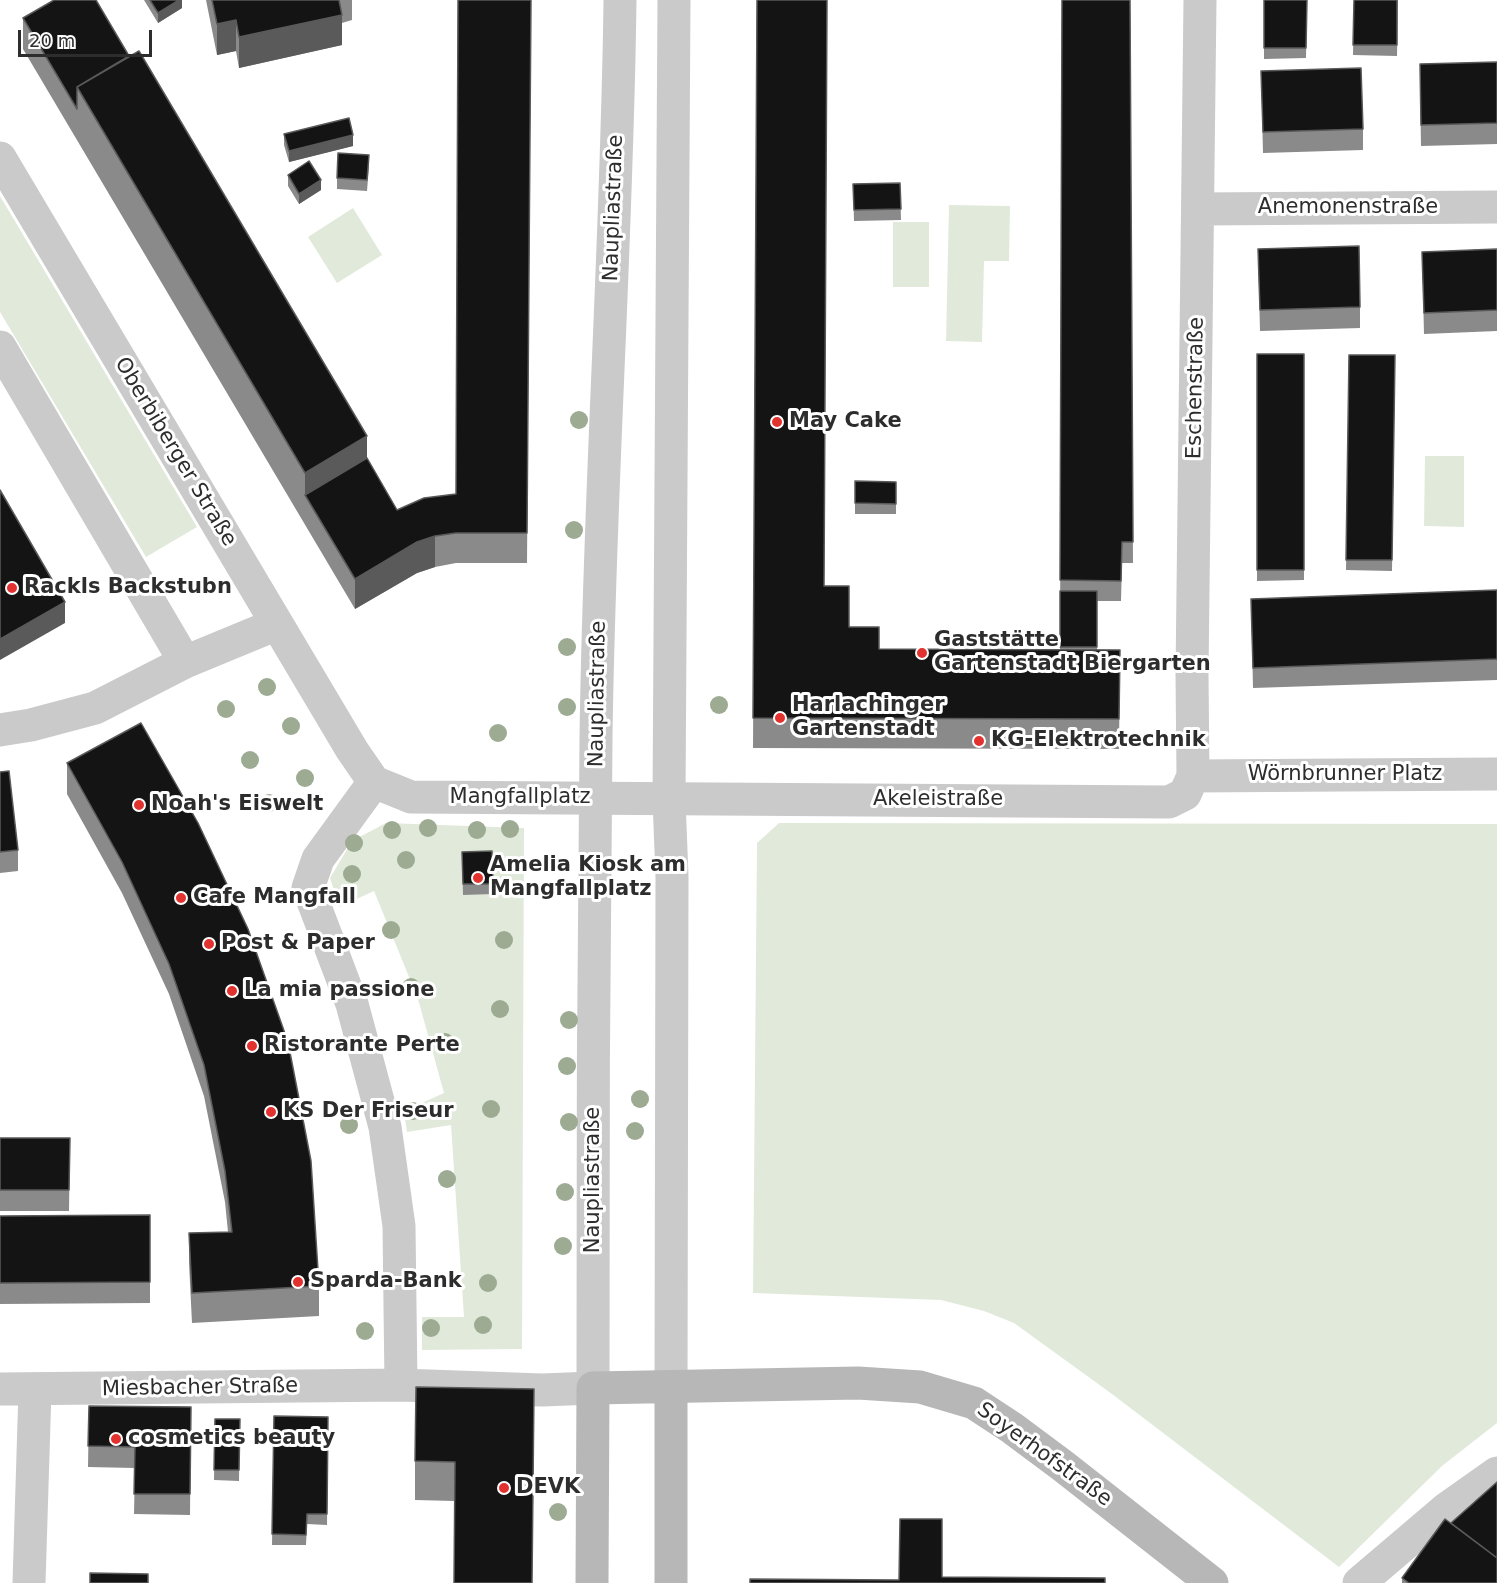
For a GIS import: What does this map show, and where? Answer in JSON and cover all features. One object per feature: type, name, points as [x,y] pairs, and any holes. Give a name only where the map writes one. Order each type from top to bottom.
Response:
[{"type":"main road","name":"Soyerhofstraße","points":[[671,1387],[858,1383],[920,1387],[974,1403],[1063,1466],[1212,1583]]},
{"type":"main road","points":[[592,1583],[593,1388],[671,1387],[671,1583]]},
{"type":"street","name":"Naupliastraße","points":[[593,1388],[596,738],[620,0]]},
{"type":"street","points":[[671,1387],[672,877],[669,799],[674,0]]},
{"type":"street","name":"Eschenstraße","points":[[1193,776],[1192,674],[1200,0]]},
{"type":"street","name":"Oberbiberger Straße","points":[[0,158],[277,624]]},
{"type":"street","name":"Anemonenstraße","points":[[1199,209],[1497,207]]},
{"type":"street","points":[[0,347],[184,662]]},
{"type":"street","points":[[0,730],[31,725],[94,708],[184,662],[277,624],[374,782],[318,859],[308,888],[352,1004],[385,1128],[399,1226],[401,1385],[542,1390],[593,1388]]},
{"type":"street","name":"Wörnbrunner Platz","points":[[1193,776],[1497,774]]},
{"type":"street","name":"Akeleistraße","points":[[669,799],[1169,802],[1185,794],[1193,776]]},
{"type":"street","name":"Mangfallplatz","points":[[374,782],[411,797],[669,799]]},
{"type":"street","name":"Miesbacher Straße","points":[[0,1389],[401,1385]]},
{"type":"street","points":[[29,1583],[35,1390]]},
{"type":"street","points":[[1359,1583],[1446,1509],[1497,1473]]},
{"type":"green space","points":[[0,196],[197,527],[146,557],[0,312]]},
{"type":"green space","points":[[949,205],[1010,206],[1009,261],[984,261],[982,342],[946,341]]},
{"type":"green space","points":[[353,208],[382,255],[337,283],[308,237]]},
{"type":"green space","points":[[893,222],[929,222],[929,287],[893,287]]},
{"type":"green space","points":[[1425,456],[1464,456],[1464,527],[1424,526]]},
{"type":"green space","points":[[386,823],[524,828],[522,1349],[422,1350],[422,1317],[464,1317],[451,1125],[407,1132],[404,1111],[444,1093],[418,999],[374,891],[339,907],[330,878],[352,841]]},
{"type":"green space","points":[[779,823],[1497,824],[1497,1423],[1442,1466],[1339,1567],[1112,1394],[1014,1323],[984,1311],[941,1300],[753,1293],[757,843]]},
{"type":"building","points":[[54,0],[96,0],[129,56],[77,87],[77,109],[23,18]]},
{"type":"building","points":[[150,0],[179,0],[158,13]]},
{"type":"building","points":[[212,0],[339,0],[342,15],[239,37],[236,20],[217,24]]},
{"type":"building","points":[[458,0],[531,0],[527,533],[456,533],[435,536],[417,542],[355,579],[305,495],[367,458],[397,510],[424,498],[456,494]]},
{"type":"building","points":[[757,0],[827,0],[824,586],[849,586],[849,627],[879,627],[879,649],[1120,650],[1119,719],[753,718]]},
{"type":"building","points":[[1062,0],[1130,0],[1133,542],[1122,542],[1121,581],[1060,580]]},
{"type":"building","points":[[1264,0],[1307,0],[1306,48],[1264,48]]},
{"type":"building","points":[[1354,0],[1397,0],[1397,45],[1353,45]]},
{"type":"building","points":[[139,51],[367,436],[305,473],[77,87]]},
{"type":"building","points":[[1497,62],[1497,123],[1421,125],[1420,64]]},
{"type":"building","points":[[1361,68],[1363,129],[1263,132],[1261,71]]},
{"type":"building","points":[[349,118],[353,135],[289,151],[284,134]]},
{"type":"building","points":[[338,153],[369,155],[367,180],[337,178]]},
{"type":"building","points":[[309,161],[321,180],[299,194],[288,175]]},
{"type":"building","points":[[900,183],[901,209],[854,210],[853,184]]},
{"type":"building","points":[[1359,246],[1360,307],[1260,310],[1258,249]]},
{"type":"building","points":[[1497,249],[1497,310],[1424,313],[1422,252]]},
{"type":"building","points":[[1257,354],[1304,354],[1304,570],[1257,570]]},
{"type":"building","points":[[1349,355],[1395,355],[1392,560],[1346,560]]},
{"type":"building","points":[[855,481],[896,482],[896,504],[855,503]]},
{"type":"building","points":[[0,490],[65,602],[0,639]]},
{"type":"building","points":[[1497,590],[1497,659],[1253,668],[1251,599]]},
{"type":"building","points":[[1060,591],[1097,591],[1097,647],[1060,647]]},
{"type":"building","points":[[141,723],[198,823],[248,929],[288,1042],[311,1161],[319,1286],[192,1293],[189,1233],[232,1232],[225,1171],[204,1065],[169,964],[122,862],[67,763]]},
{"type":"building","points":[[9,771],[18,850],[0,852],[0,772]]},
{"type":"building","name":"Amelia Kiosk am Mangfallplatz","points":[[492,851],[493,884],[463,884],[462,852]]},
{"type":"building","points":[[0,1138],[70,1138],[69,1190],[0,1190]]},
{"type":"building","points":[[150,1215],[150,1282],[0,1283],[0,1216]]},
{"type":"building","points":[[416,1387],[534,1389],[532,1583],[454,1583],[455,1462],[415,1461]]},
{"type":"building","points":[[89,1406],[191,1407],[190,1494],[134,1494],[135,1447],[88,1446]]},
{"type":"building","points":[[274,1416],[328,1417],[327,1514],[307,1514],[306,1535],[272,1534]]},
{"type":"building","points":[[215,1419],[240,1419],[239,1470],[214,1470]]},
{"type":"building","points":[[1497,1482],[1497,1558],[1451,1523]]},
{"type":"building","points":[[900,1519],[942,1519],[942,1577],[1105,1578],[1105,1583],[750,1583],[750,1579],[899,1580]]},
{"type":"building","points":[[1445,1519],[1497,1558],[1497,1583],[1409,1583],[1402,1578]]},
{"type":"building","points":[[90,1573],[148,1574],[148,1583],[90,1583]]},
{"type":"place","name":"May Cake","points":[[777,422]]},
{"type":"place","name":"Rackls Backstubn","points":[[12,588]]},
{"type":"place","name":"Gaststätte Gartenstadt Biergarten","points":[[922,653]]},
{"type":"place","name":"Harlachinger Gartenstadt","points":[[780,718]]},
{"type":"place","name":"KG-Elektrotechnik","points":[[979,741]]},
{"type":"place","name":"Noah's Eiswelt","points":[[139,805]]},
{"type":"place","name":"Amelia Kiosk am Mangfallplatz","points":[[478,878]]},
{"type":"place","name":"Cafe Mangfall","points":[[181,898]]},
{"type":"place","name":"Post & Paper","points":[[209,944]]},
{"type":"place","name":"La mia passione","points":[[232,991]]},
{"type":"place","name":"Ristorante Perte","points":[[252,1046]]},
{"type":"place","name":"KS Der Friseur","points":[[271,1112]]},
{"type":"place","name":"Sparda-Bank","points":[[298,1282]]},
{"type":"place","name":"cosmetics beauty","points":[[116,1439]]},
{"type":"place","name":"DEVK","points":[[504,1488]]}]
